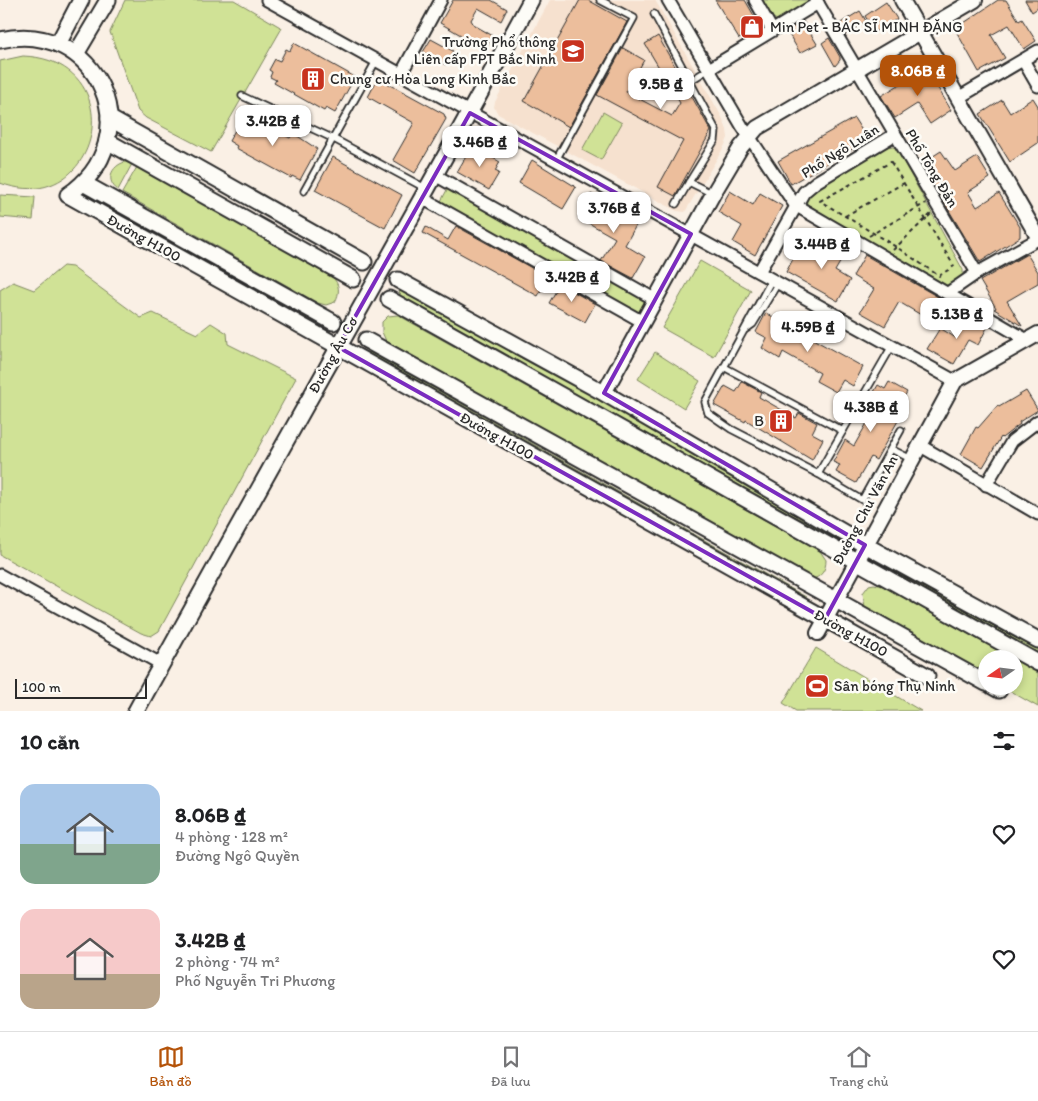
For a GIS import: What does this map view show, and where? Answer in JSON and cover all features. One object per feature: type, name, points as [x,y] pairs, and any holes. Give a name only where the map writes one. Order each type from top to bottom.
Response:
[{"type":"main road","points":[[58,44],[81,0]]},
{"type":"main road","points":[[76,54],[108,0]]},
{"type":"main road","name":"Đường Âu Cơ","points":[[136,711],[532,0]]},
{"type":"main road","points":[[0,40],[28,36],[58,44],[76,54],[98,80],[107,102],[109,118],[107,141],[100,160],[84,183]]},
{"type":"main road","points":[[109,118],[364,262]]},
{"type":"main road","points":[[107,141],[353,279]]},
{"type":"main road","name":"Đường H100","points":[[333,322],[84,183],[68,195],[927,676]]},
{"type":"main road","points":[[398,280],[604,393],[866,545],[1038,640]]},
{"type":"main road","points":[[389,299],[1038,663]]},
{"type":"main road","name":"Đường H100","points":[[366,340],[978,678]]},
{"type":"street","points":[[267,0],[955,381],[1033,337]]},
{"type":"street","points":[[668,0],[749,137],[795,205],[948,293],[1033,337]]},
{"type":"street","points":[[755,0],[772,30]]},
{"type":"street","points":[[902,0],[1038,238],[948,293]]},
{"type":"street","points":[[604,393],[713,194],[749,137],[757,128],[975,0]]},
{"type":"street","points":[[401,74],[437,1]]},
{"type":"street","points":[[709,68],[817,1]]},
{"type":"street","name":"Phố Tông Đản","points":[[817,1],[977,274]]},
{"type":"street","points":[[958,98],[1038,51]]},
{"type":"street","points":[[1023,60],[1038,86]]},
{"type":"street","name":"Phố Ngô Luân","points":[[759,272],[795,205],[814,183],[894,135]]},
{"type":"street","points":[[436,175],[656,300]]},
{"type":"street","points":[[425,194],[644,322]]},
{"type":"street","name":"Đường Chu Văn An","points":[[818,633],[955,381]]},
{"type":"street","points":[[986,485],[1012,441],[1038,421]]},
{"type":"street","points":[[919,445],[1038,514]]},
{"type":"street","points":[[0,575],[161,664]]},
{"type":"lane","points":[[556,160],[634,18],[600,0]]},
{"type":"lane","points":[[654,14],[716,130],[716,135],[676,204]]},
{"type":"lane","points":[[304,191],[376,61]]},
{"type":"lane","points":[[690,81],[709,68]]},
{"type":"lane","points":[[242,96],[334,139],[425,194]]},
{"type":"lane","points":[[690,182],[713,194]]},
{"type":"lane","points":[[775,281],[748,320],[746,328],[705,402],[708,413],[731,429],[818,474],[862,500],[901,430]]},
{"type":"lane","points":[[818,474],[892,346]]},
{"type":"lane","points":[[724,367],[842,431]]},
{"type":"lane","points":[[891,449],[912,459]]},
{"type":"path","points":[[891,162],[919,207],[954,266],[939,276],[896,246],[820,202],[891,162]]},
{"type":"path","points":[[845,216],[904,183]]},
{"type":"path","points":[[865,238],[926,203]]},
{"type":"path","points":[[891,254],[896,246],[931,214]]},
{"type":"highlighted area","points":[[470,113],[691,234],[604,393],[865,545],[825,619],[338,347]]},
{"type":"shaded area","points":[[550,0],[655,0],[722,117],[727,130],[728,138],[724,147],[685,212],[677,211],[498,114],[494,107],[495,102]]},
{"type":"green space","points":[[125,0],[234,0],[282,28],[211,152],[146,118],[138,111],[110,32]]},
{"type":"green space","points":[[760,0],[808,0],[806,6],[779,21],[769,16]]},
{"type":"green space","points":[[23,56],[58,64],[80,83],[91,108],[91,135],[81,160],[62,179],[35,188],[0,183],[0,61]]},
{"type":"green space","points":[[603,112],[622,123],[601,160],[582,150]]},
{"type":"green space","points":[[889,146],[896,148],[963,270],[963,275],[947,287],[807,204],[806,196],[831,178]]},
{"type":"green space","points":[[125,162],[132,164],[118,190],[112,182],[111,174],[116,167]]},
{"type":"green space","points":[[137,167],[332,277],[337,283],[338,289],[335,302],[326,305],[318,303],[122,193]]},
{"type":"green space","points":[[448,188],[646,299],[637,315],[440,203]]},
{"type":"green space","points":[[0,195],[35,197],[33,220],[0,217]]},
{"type":"green space","points":[[700,261],[751,290],[714,357],[662,328]]},
{"type":"green space","points":[[63,266],[72,267],[141,318],[153,313],[197,334],[211,323],[227,333],[228,344],[296,378],[159,631],[151,636],[141,633],[0,555],[0,290],[13,282],[34,290]]},
{"type":"green space","points":[[399,290],[403,290],[840,535],[842,540],[838,540],[400,296]]},
{"type":"green space","points":[[398,315],[820,551],[826,560],[822,573],[818,577],[811,579],[386,341],[382,332],[382,322],[388,316]]},
{"type":"green space","points":[[369,352],[806,597],[807,601],[364,354]]},
{"type":"green space","points":[[655,352],[700,381],[684,408],[638,379]]},
{"type":"green space","points":[[880,561],[1038,646],[1038,652],[882,566]]},
{"type":"green space","points":[[869,585],[883,586],[997,650],[978,650],[978,673],[865,608],[863,593]]},
{"type":"green space","points":[[816,648],[921,711],[796,711],[783,703]]},
{"type":"green space","points":[[1023,664],[1038,673],[1038,707],[1017,695],[1023,695]]},
{"type":"building","points":[[453,0],[491,0],[507,9],[501,21],[478,8],[471,20],[474,25],[493,36],[485,49],[440,23]]},
{"type":"building","points":[[580,0],[588,0],[627,22],[569,127],[524,101]]},
{"type":"building","points":[[715,0],[745,0],[760,26],[739,39]]},
{"type":"building","points":[[998,0],[1006,0],[1019,21],[1022,19],[1036,41],[1024,49],[1009,25],[991,35],[1005,58],[979,72],[955,29]]},
{"type":"building","points":[[1025,0],[1038,0],[1038,8],[1032,12]]},
{"type":"building","points":[[886,2],[897,19],[875,32],[865,16]]},
{"type":"building","points":[[860,11],[866,21],[845,35],[839,24]]},
{"type":"building","points":[[803,21],[817,44],[800,53],[787,31]]},
{"type":"building","points":[[658,36],[711,131],[675,196],[658,187],[683,141],[597,95],[623,48],[644,60],[626,92],[672,116],[680,103],[645,44]]},
{"type":"building","points":[[829,38],[840,57],[835,66],[822,43]]},
{"type":"building","points":[[431,39],[453,51],[446,65],[423,52]]},
{"type":"building","name":"Chung cư Hòa Long Kinh Bắc","points":[[294,43],[355,77],[335,113],[326,108],[324,111],[274,83],[276,80],[270,77],[272,72],[269,70],[275,59],[280,61],[286,49],[290,51]]},
{"type":"building","points":[[926,68],[951,110],[930,124],[917,104],[895,118],[881,96]]},
{"type":"building","points":[[378,78],[444,114],[446,119],[415,173],[393,160],[414,123],[368,97]]},
{"type":"building","points":[[1033,98],[1038,106],[1038,143],[1010,162],[980,114],[1002,100],[1010,113]]},
{"type":"building","points":[[244,114],[259,123],[262,117],[274,123],[271,128],[290,138],[293,133],[317,149],[300,180],[292,176],[291,178],[236,148],[237,146],[229,141]]},
{"type":"building","points":[[854,118],[868,140],[791,184],[778,161]]},
{"type":"building","points":[[472,146],[500,162],[495,171],[499,173],[489,190],[457,172]]},
{"type":"building","points":[[941,151],[955,171],[977,157],[990,178],[968,192],[977,207],[999,193],[1020,227],[1020,237],[980,262],[921,164]]},
{"type":"building","points":[[333,157],[402,195],[385,228],[315,190]]},
{"type":"building","points":[[532,160],[576,187],[563,209],[519,183]]},
{"type":"building","points":[[730,191],[753,205],[760,193],[782,206],[755,255],[733,242],[742,226],[718,212]]},
{"type":"building","points":[[591,194],[639,220],[625,245],[645,257],[633,278],[601,261],[615,238],[578,217]]},
{"type":"building","points":[[456,226],[548,277],[538,296],[423,233],[426,227],[448,240]]},
{"type":"building","points":[[832,237],[849,247],[835,271],[850,280],[838,301],[786,272],[798,250],[818,262]]},
{"type":"building","points":[[1027,254],[1038,272],[1038,283],[1007,301],[1022,326],[994,309],[996,308],[980,281]]},
{"type":"building","points":[[865,255],[952,305],[940,326],[899,302],[885,326],[860,312],[874,289],[853,276]]},
{"type":"building","points":[[560,284],[595,304],[585,322],[549,303]]},
{"type":"building","points":[[766,313],[863,367],[853,386],[843,380],[836,392],[816,381],[820,373],[783,352],[780,359],[762,348],[767,338],[756,332]]},
{"type":"building","points":[[969,315],[988,326],[978,345],[968,340],[954,364],[927,349],[940,328],[956,338]]},
{"type":"building","name":"B","points":[[742,382],[761,392],[759,397],[796,418],[799,413],[817,423],[812,433],[823,439],[812,460],[746,420],[745,422],[714,405],[725,386],[736,392]]},
{"type":"building","points":[[889,382],[907,392],[893,416],[899,419],[876,460],[871,457],[856,483],[836,472],[840,465],[833,462],[845,440],[854,446],[875,409],[867,404],[878,385],[885,389]]},
{"type":"building","points":[[1026,391],[1038,410],[1019,422],[1020,424],[1001,437],[983,467],[961,454],[976,427],[978,428],[998,405],[999,407]]},
{"type":"place","name":"Min Pet - BÁC SĨ MINH ĐẶNG","points":[[752,27]]},
{"type":"place","name":"Trường Phổ thông Liên cấp FPT Bắc Ninh","points":[[573,51]]},
{"type":"place","name":"Chung cư Hòa Long Kinh Bắc","points":[[313,79]]},
{"type":"place","name":"B","points":[[781,421]]},
{"type":"place","name":"Sân bóng Thụ Ninh","points":[[817,686]]}]
